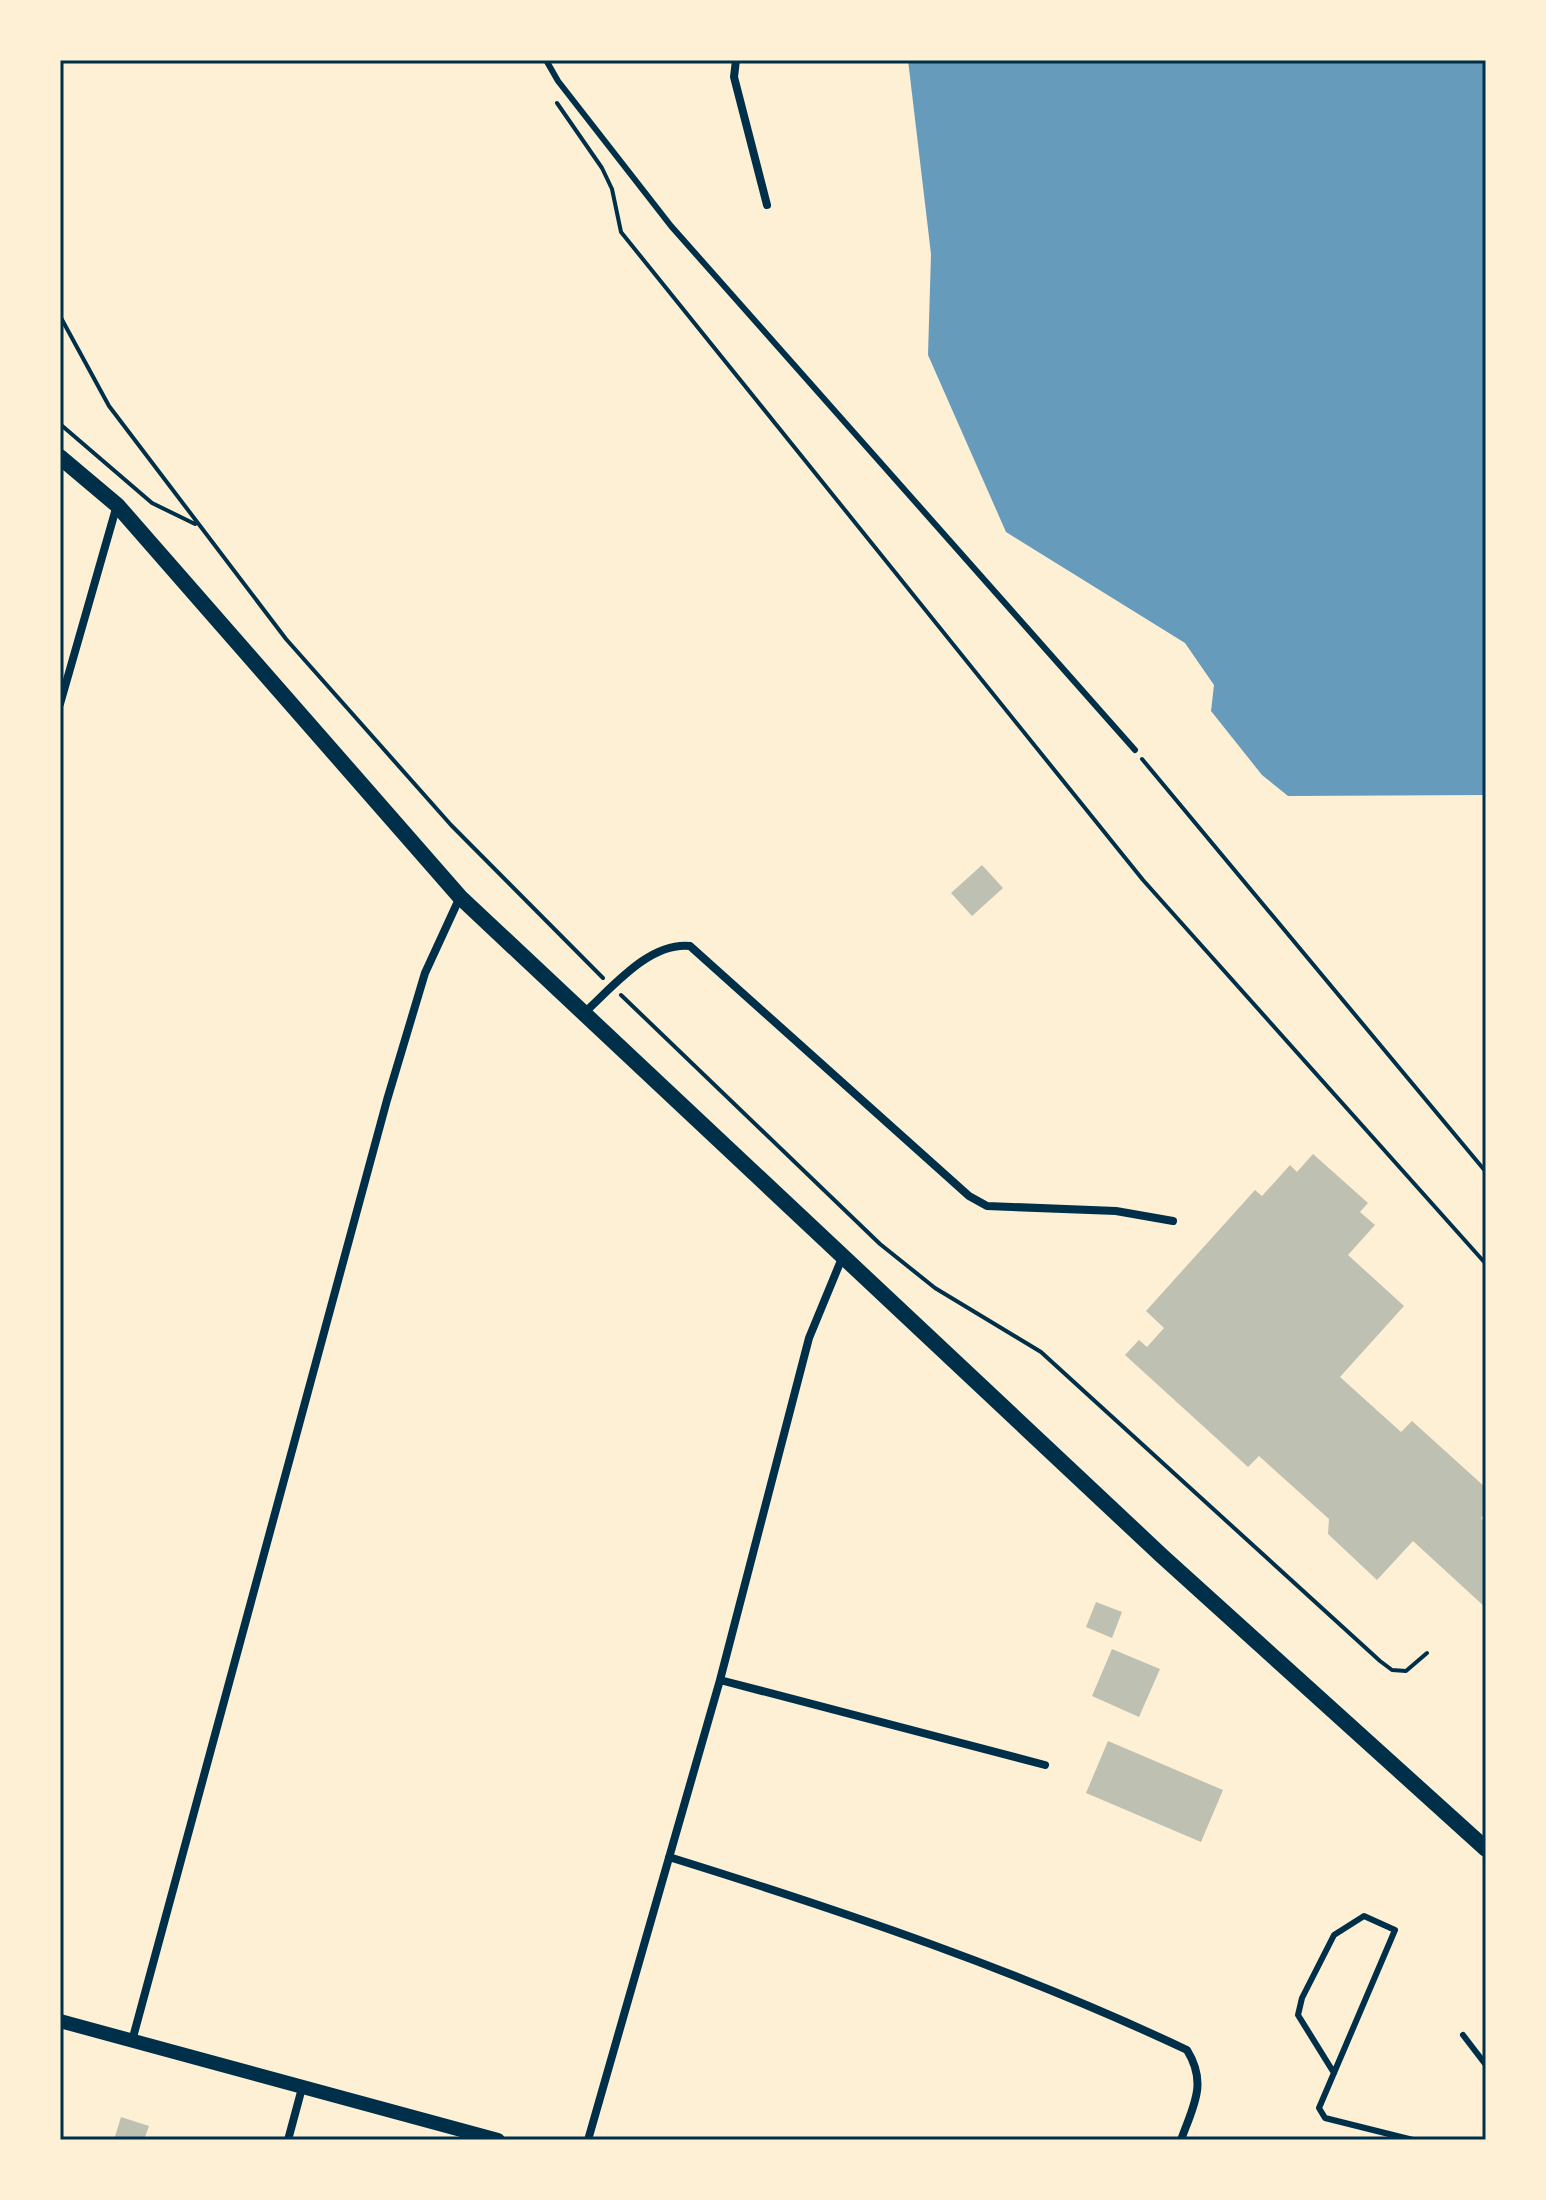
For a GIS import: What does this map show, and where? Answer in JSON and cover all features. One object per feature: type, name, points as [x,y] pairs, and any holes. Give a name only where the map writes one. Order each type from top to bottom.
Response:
[{"type":"main road","points":[[60,457],[117,505],[460,897],[1162,1556],[1486,1849]]},
{"type":"street","points":[[736,60],[734,77],[767,205]]},
{"type":"street","points":[[60,704],[117,505]]},
{"type":"street","points":[[132,2041],[387,1100],[425,973],[460,897]]},
{"type":"street","points":[[584,1013],[643,961],[673,945],[690,946],[969,1196],[987,1206],[1116,1211],[1173,1221]]},
{"type":"street","points":[[588,2140],[720,1680],[809,1338],[842,1258]]},
{"type":"street","points":[[720,1680],[1045,1765]]},
{"type":"street","points":[[669,1857],[778,1889],[923,1939],[1187,2050],[1198,2068],[1197,2095],[1181,2140]]},
{"type":"street","points":[[60,2021],[498,2140]]},
{"type":"street","points":[[288,2140],[302,2088]]},
{"type":"lane","points":[[546,60],[558,81],[671,226],[1135,750]]},
{"type":"lane","points":[[1334,2073],[1298,2015],[1302,1998],[1334,1935],[1364,1916],[1395,1930],[1334,2073],[1319,2108],[1325,2118],[1413,2140]]},
{"type":"lane","points":[[1463,2035],[1486,2065]]},
{"type":"path","points":[[551,94],[602,168],[612,189],[621,232],[1143,880],[1486,1264]]},
{"type":"path","points":[[60,316],[109,406],[286,639],[451,825],[612,987],[880,1244],[935,1288],[1041,1352],[1380,1661],[1392,1670],[1406,1671],[1427,1653]]},
{"type":"path","points":[[60,424],[152,503],[198,525]]},
{"type":"path","points":[[1135,750],[1201,834],[1486,1172]]},
{"type":"water","points":[[908,60],[1486,60],[1486,795],[1288,796],[1262,775],[1211,711],[1214,685],[1185,643],[1006,532],[928,355],[931,254]]},
{"type":"building","points":[[982,865],[1003,888],[972,916],[951,893]]},
{"type":"building","points":[[1313,1154],[1368,1203],[1360,1212],[1375,1225],[1348,1255],[1404,1306],[1340,1377],[1401,1432],[1412,1421],[1486,1488],[1486,1512],[1481,1518],[1486,1523],[1486,1608],[1413,1541],[1377,1580],[1328,1534],[1329,1519],[1259,1456],[1248,1467],[1125,1355],[1139,1340],[1147,1347],[1164,1328],[1146,1311],[1255,1190],[1262,1196],[1290,1165],[1297,1172]]},
{"type":"building","points":[[1096,1602],[1122,1612],[1112,1638],[1086,1627]]},
{"type":"building","points":[[1112,1649],[1160,1669],[1139,1717],[1092,1696]]},
{"type":"building","points":[[1108,1741],[1223,1790],[1201,1842],[1086,1793]]},
{"type":"building","points":[[121,2117],[149,2126],[144,2140],[114,2140]]}]
